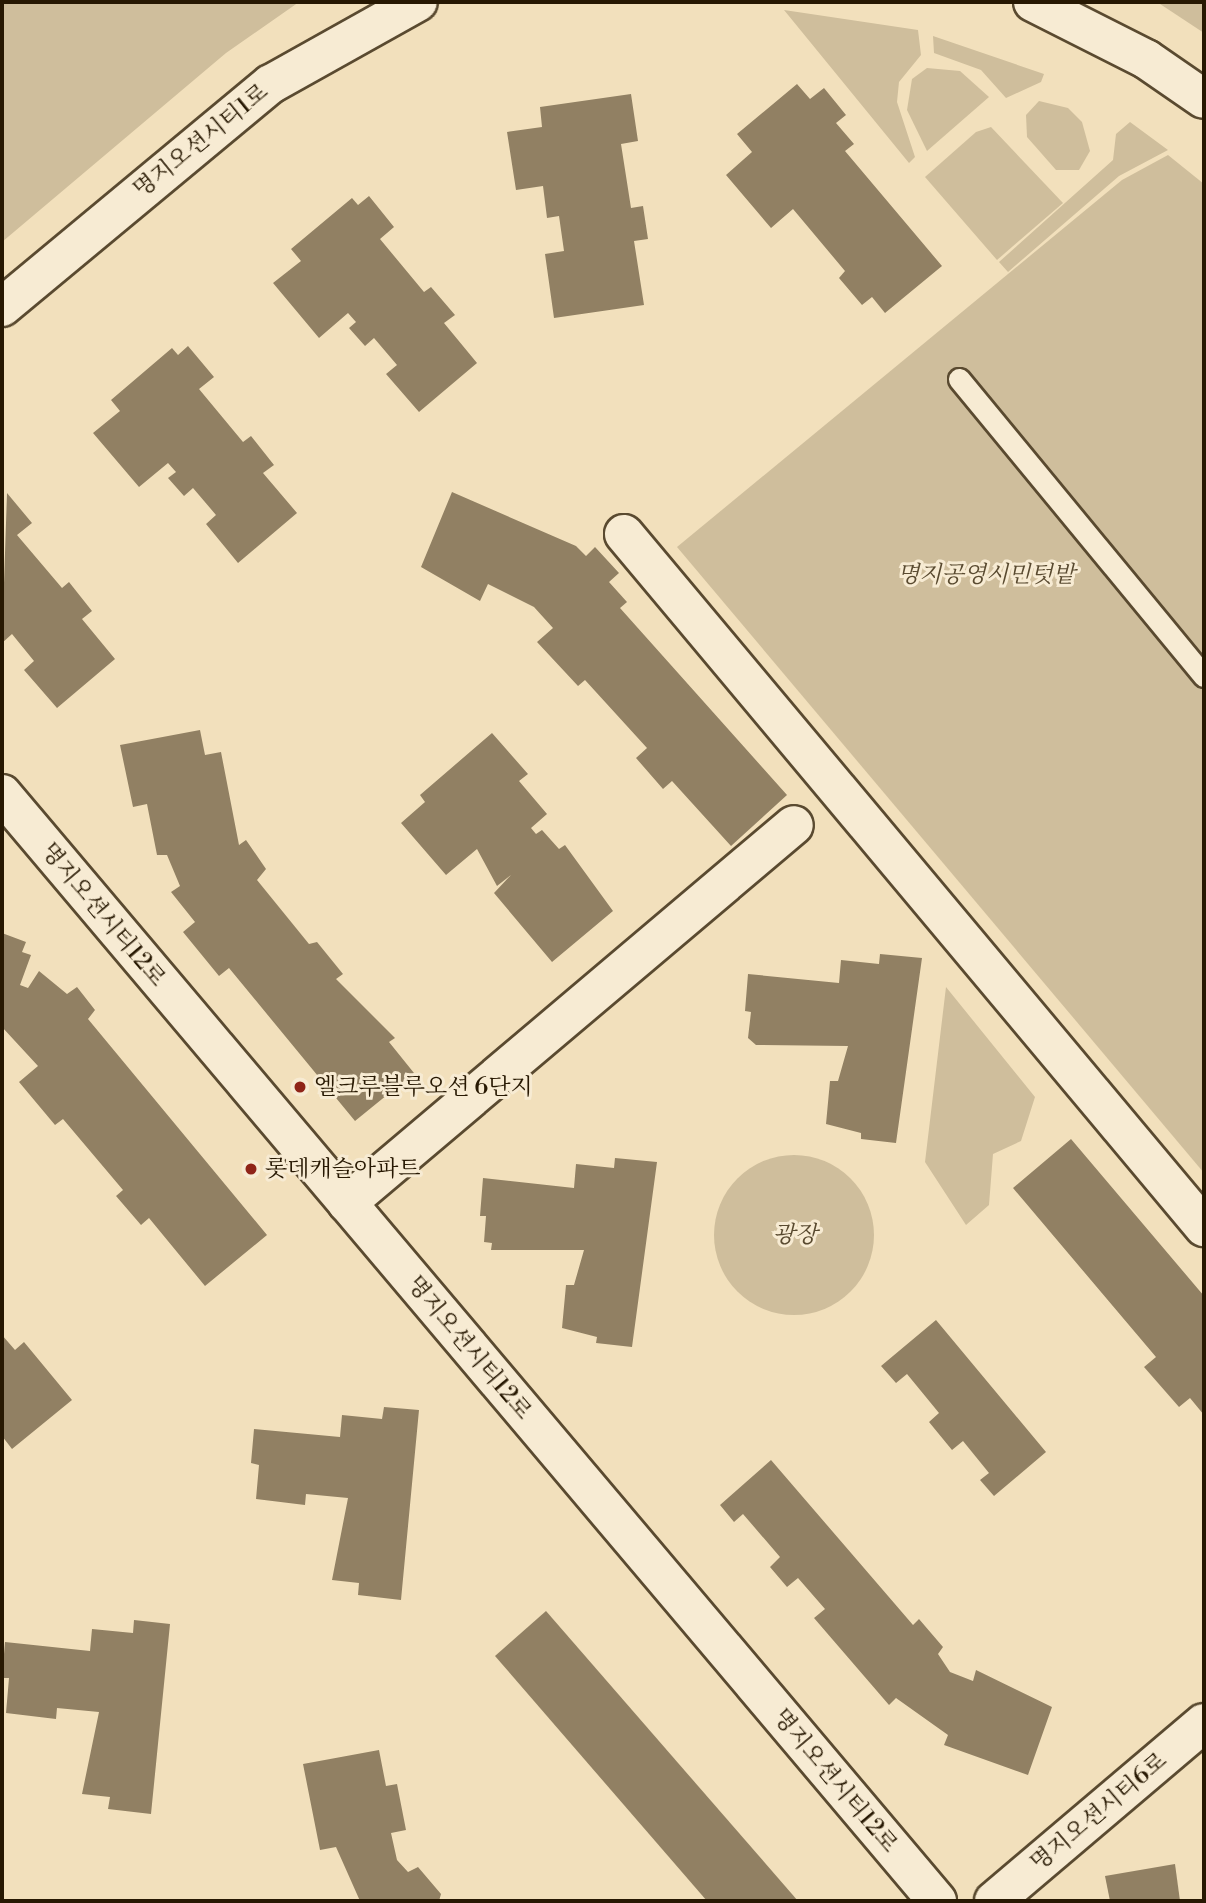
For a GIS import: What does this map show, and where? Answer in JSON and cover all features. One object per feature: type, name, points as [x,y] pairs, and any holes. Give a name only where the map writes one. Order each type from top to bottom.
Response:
[{"type":"street","name":"명지오션시티1로","points":[[2,307],[271,84],[418,2]]},
{"type":"street","points":[[1033,2],[1146,59],[1204,99]]},
{"type":"street","points":[[624,534],[1204,1227]]},
{"type":"street","name":"명지오션시티12로","points":[[2,794],[937,1901]]},
{"type":"street","points":[[346,1203],[793,825]]},
{"type":"street","name":"명지오션시티6로","points":[[994,1901],[1204,1723]]},
{"type":"lane","points":[[959,379],[1204,676]]},
{"type":"green space","points":[[2,2],[299,2],[226,53],[2,242]]},
{"type":"green space","points":[[1157,2],[1204,2],[1204,33]]},
{"type":"green space","points":[[784,10],[918,30],[921,55],[899,82],[897,102],[915,157],[909,163]]},
{"type":"green space","points":[[933,36],[1044,74],[1041,82],[1006,98],[981,70],[934,53]]},
{"type":"green space","points":[[927,68],[960,71],[989,97],[927,151],[907,110],[912,79]]},
{"type":"green space","points":[[1039,101],[1068,108],[1082,122],[1090,151],[1079,170],[1056,170],[1027,137],[1026,115]]},
{"type":"green space","points":[[1130,122],[1168,150],[1119,176],[1008,272],[999,262],[1113,160],[1116,134]]},
{"type":"green space","points":[[991,127],[1063,203],[997,260],[925,177],[976,132]]},
{"type":"green space","name":"명지공영시민텃밭","points":[[1168,155],[1204,184],[1204,1173],[677,547],[1122,180]]},
{"type":"green space","points":[[946,987],[1035,1097],[1021,1141],[993,1154],[989,1205],[966,1225],[925,1162]]},
{"type":"green space","name":"광장","points":[[794,1155],[825,1161],[850,1179],[868,1204],[874,1235],[868,1266],[850,1291],[825,1309],[794,1315],[763,1309],[738,1291],[720,1266],[714,1235],[720,1204],[738,1179],[763,1161]]},
{"type":"building","points":[[797,84],[810,99],[824,88],[846,115],[836,123],[854,144],[845,151],[942,266],[885,313],[872,297],[862,305],[839,278],[845,271],[793,209],[771,228],[726,175],[752,152],[737,134]]},
{"type":"building","points":[[631,94],[638,141],[621,144],[631,208],[643,206],[648,239],[634,241],[644,305],[554,318],[545,254],[564,251],[559,216],[547,218],[543,186],[516,190],[507,132],[542,127],[540,107]]},
{"type":"building","points":[[369,196],[394,227],[380,239],[424,292],[431,287],[455,315],[444,323],[477,363],[419,412],[386,374],[397,365],[374,338],[365,346],[349,328],[356,322],[348,313],[319,338],[273,283],[301,261],[291,249],[352,198],[358,205]]},
{"type":"building","points":[[188,346],[214,377],[199,389],[243,442],[251,436],[274,465],[263,473],[297,513],[238,563],[206,524],[216,515],[193,488],[184,496],[168,478],[176,472],[168,463],[139,487],[93,433],[120,411],[111,400],[172,348],[178,355]]},
{"type":"building","points":[[452,492],[576,546],[586,556],[595,547],[619,573],[609,582],[627,602],[620,608],[787,795],[731,846],[672,781],[663,789],[636,758],[647,748],[585,680],[578,686],[537,642],[553,628],[534,607],[488,584],[480,601],[421,567]]},
{"type":"building","points":[[7,493],[32,523],[17,535],[62,588],[69,582],[92,611],[82,619],[115,659],[57,708],[24,670],[34,661],[12,634],[2,643]]},
{"type":"building","points":[[200,730],[205,755],[221,752],[239,845],[246,840],[266,869],[257,880],[309,944],[317,942],[343,974],[336,979],[395,1038],[389,1042],[414,1073],[355,1121],[229,968],[219,976],[183,932],[195,922],[171,892],[180,886],[167,855],[157,855],[147,804],[133,807],[120,745]]},
{"type":"building","points":[[492,733],[528,774],[519,781],[547,814],[531,828],[536,834],[542,830],[559,849],[565,845],[613,911],[552,962],[494,893],[511,875],[497,886],[477,849],[446,875],[401,823],[425,802],[420,795]]},
{"type":"building","points":[[2,933],[26,942],[22,952],[31,955],[20,985],[28,988],[39,971],[67,994],[77,987],[95,1010],[88,1019],[267,1235],[205,1286],[149,1218],[141,1225],[116,1196],[123,1190],[63,1119],[55,1125],[19,1082],[38,1066],[2,1027]]},
{"type":"building","points":[[880,954],[922,958],[896,1143],[861,1139],[861,1133],[826,1124],[830,1081],[838,1081],[848,1046],[756,1045],[748,1038],[751,1012],[745,1011],[748,974],[839,983],[841,960],[879,964]]},
{"type":"building","points":[[1071,1139],[1204,1296],[1204,1415],[1190,1398],[1179,1407],[1144,1367],[1156,1357],[1013,1188]]},
{"type":"building","points":[[615,1158],[657,1162],[632,1347],[596,1343],[597,1337],[562,1328],[566,1285],[574,1285],[584,1250],[491,1250],[492,1243],[484,1242],[486,1216],[480,1216],[483,1178],[574,1188],[576,1164],[614,1168]]},
{"type":"building","points":[[936,1320],[1046,1452],[994,1496],[980,1480],[989,1473],[963,1441],[952,1450],[929,1422],[939,1413],[907,1374],[896,1383],[881,1366]]},
{"type":"building","points":[[2,1335],[15,1350],[24,1342],[72,1400],[12,1449],[2,1436]]},
{"type":"building","points":[[384,1407],[419,1410],[401,1600],[358,1595],[359,1583],[332,1580],[348,1498],[306,1494],[305,1505],[256,1499],[259,1465],[251,1463],[254,1429],[340,1437],[342,1415],[382,1419]]},
{"type":"building","points":[[771,1460],[913,1625],[919,1619],[943,1647],[938,1654],[950,1672],[973,1681],[976,1670],[1052,1707],[1028,1775],[944,1745],[948,1735],[896,1698],[889,1705],[814,1618],[825,1609],[798,1578],[787,1587],[770,1567],[780,1557],[743,1514],[734,1522],[720,1505]]},
{"type":"building","points":[[546,1611],[798,1901],[707,1901],[495,1656]]},
{"type":"building","points":[[134,1620],[170,1624],[151,1814],[108,1809],[110,1797],[82,1794],[99,1712],[57,1708],[56,1719],[6,1713],[9,1678],[2,1678],[5,1642],[90,1651],[92,1629],[133,1633]]},
{"type":"building","points":[[379,1750],[386,1786],[397,1784],[406,1830],[391,1833],[397,1860],[408,1872],[418,1867],[441,1894],[439,1901],[360,1901],[336,1847],[320,1850],[303,1764]]},
{"type":"building","points":[[1175,1864],[1180,1901],[1110,1901],[1105,1876]]},
{"type":"place","name":"엘크루블루오션 6단지","points":[[300,1087]]},
{"type":"place","name":"롯데캐슬아파트","points":[[251,1169]]}]
